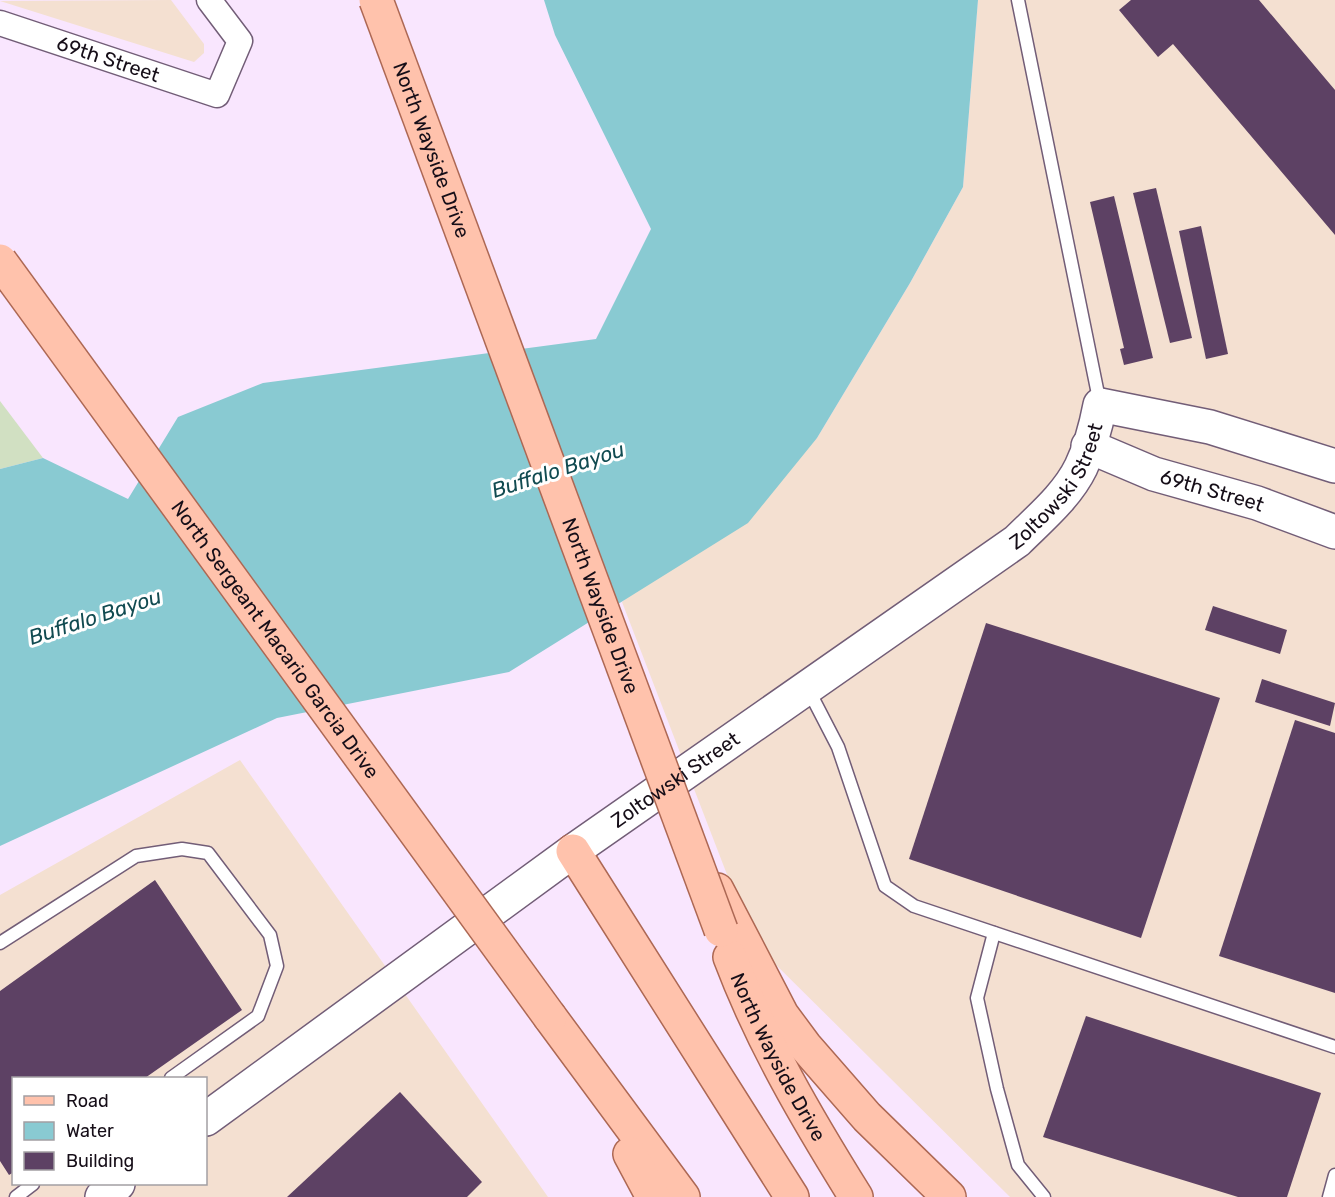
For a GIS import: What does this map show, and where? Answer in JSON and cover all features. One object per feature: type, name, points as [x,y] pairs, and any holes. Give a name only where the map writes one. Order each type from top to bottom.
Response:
[{"type":"main road","name":"North Wayside Drive","points":[[376,0],[677,812],[729,930],[745,995],[798,1102],[856,1197]]},
{"type":"main road","name":"North Sergeant Macario Garcia Drive","points":[[0,261],[585,1067]]},
{"type":"main road","points":[[573,851],[792,1197]]},
{"type":"main road","points":[[729,930],[782,1015],[805,1046],[867,1117],[949,1197]]},
{"type":"main road","points":[[585,1067],[653,1197]]},
{"type":"main road","points":[[585,1067],[683,1197]]},
{"type":"street","name":"69th Street","points":[[0,23],[217,95],[240,41],[209,0]]},
{"type":"street","name":"Zoltowski Street","points":[[207,1118],[573,851],[1017,541],[1056,502],[1080,468],[1096,426],[1100,405]]},
{"type":"street","points":[[1100,405],[1210,427],[1333,464]]},
{"type":"street","name":"69th Street","points":[[1088,446],[1154,474],[1257,503],[1335,532]]},
{"type":"street","points":[[102,1197],[117,1185]]},
{"type":"lane","points":[[1018,0],[1100,405]]},
{"type":"lane","points":[[808,687],[838,747],[885,886],[914,906],[1335,1047]]},
{"type":"lane","points":[[0,943],[136,856],[182,849],[208,853],[270,935],[277,966],[258,1016],[172,1077]]},
{"type":"lane","points":[[994,933],[977,998],[997,1089],[1018,1165],[1044,1197]]},
{"type":"lane","points":[[1329,1197],[1335,1175]]},
{"type":"lane","points":[[16,1197],[32,1185]]},
{"type":"shaded area","points":[[171,0],[204,44],[204,53],[194,62],[0,1]]},
{"type":"shaded area","points":[[978,0],[1335,0],[1335,1197],[1010,1197],[753,942],[622,602],[817,438],[910,283],[963,187]]},
{"type":"shaded area","points":[[0,401],[43,458],[0,469]]},
{"type":"shaded area","points":[[240,760],[548,1197],[0,1197],[0,895]]},
{"type":"water","name":"Buffalo Bayou","points":[[544,0],[978,0],[963,187],[910,283],[817,438],[748,523],[509,672],[277,718],[0,846],[0,469],[43,458],[128,499],[178,417],[263,383],[596,339],[651,229],[555,35]]},
{"type":"building","points":[[1131,0],[1259,0],[1335,90],[1335,235],[1173,44],[1158,57],[1119,10]]},
{"type":"building","points":[[1156,188],[1192,338],[1170,343],[1133,193]]},
{"type":"building","points":[[1114,196],[1153,358],[1124,365],[1120,349],[1124,348],[1090,202]]},
{"type":"building","points":[[1201,226],[1228,354],[1206,359],[1179,231]]},
{"type":"building","points":[[1213,606],[1287,630],[1280,654],[1205,630]]},
{"type":"building","points":[[986,623],[1220,698],[1141,938],[909,859]]},
{"type":"building","points":[[1262,679],[1335,703],[1330,726],[1255,702]]},
{"type":"building","points":[[1295,720],[1335,733],[1335,993],[1219,956]]},
{"type":"building","points":[[155,880],[242,1010],[146,1077],[12,1077],[12,1173],[9,1175],[0,1161],[0,991]]},
{"type":"building","points":[[1086,1016],[1321,1093],[1287,1197],[1238,1197],[1043,1137]]},
{"type":"building","points":[[400,1092],[482,1182],[467,1197],[287,1197]]}]
